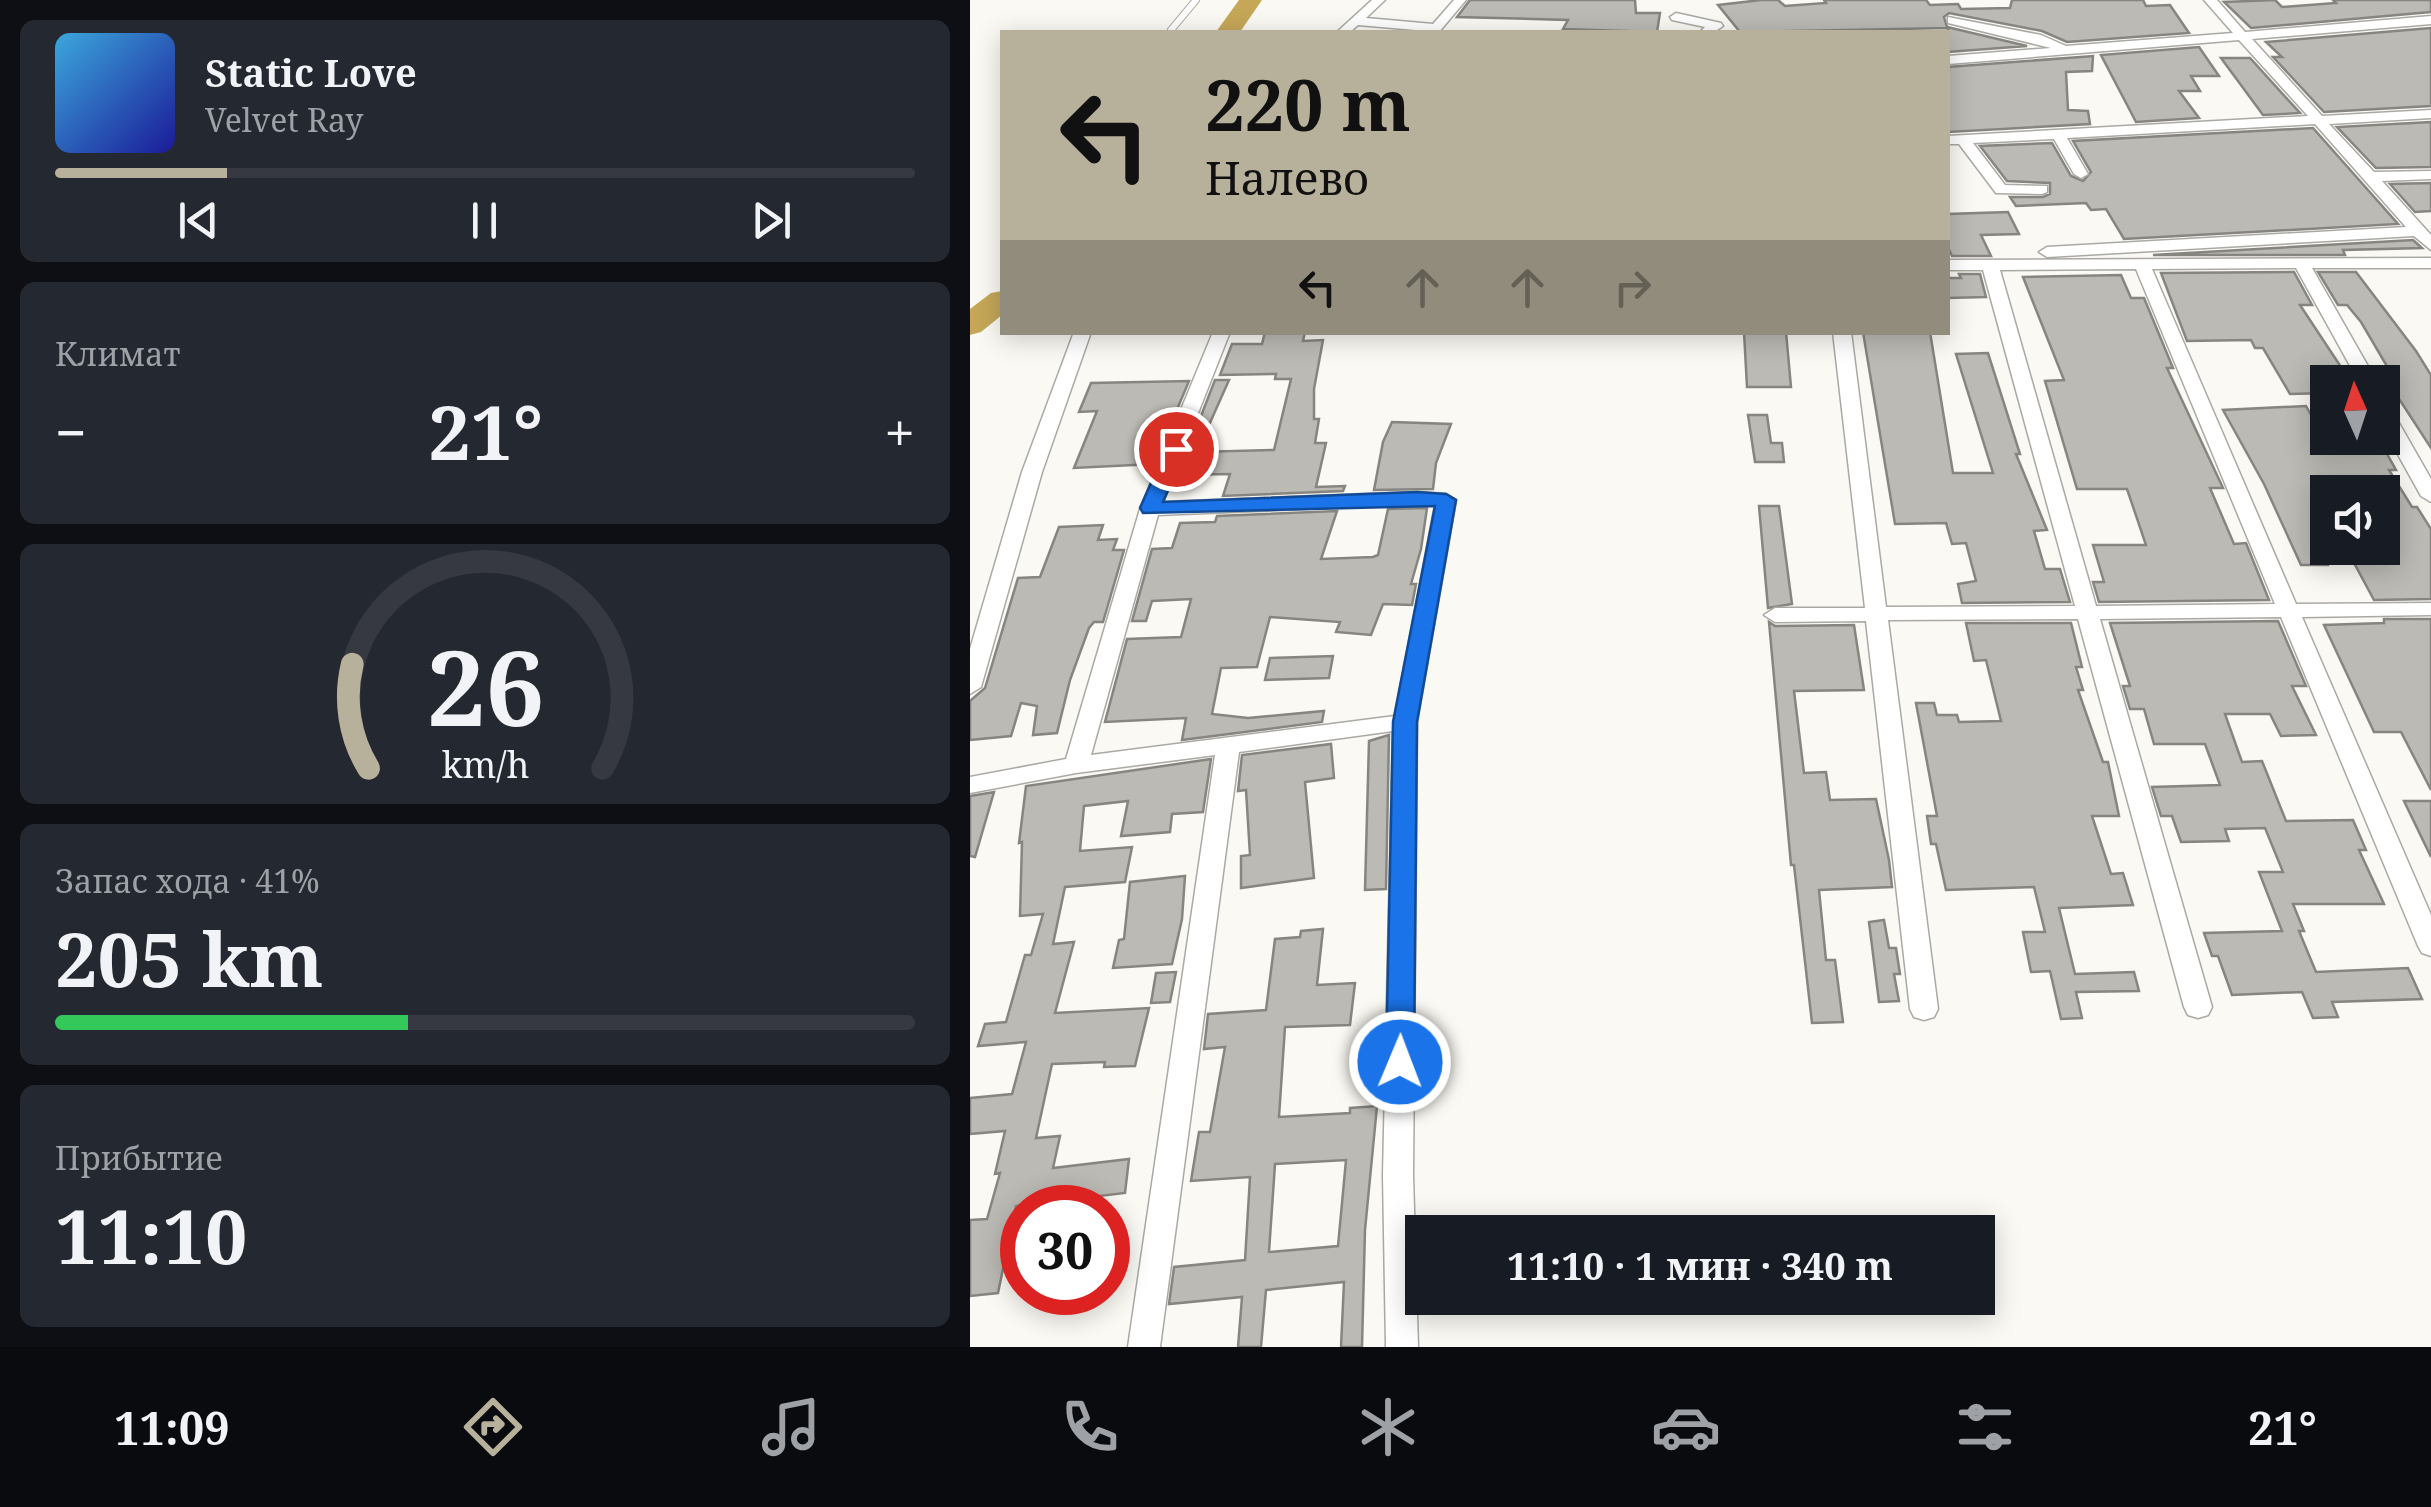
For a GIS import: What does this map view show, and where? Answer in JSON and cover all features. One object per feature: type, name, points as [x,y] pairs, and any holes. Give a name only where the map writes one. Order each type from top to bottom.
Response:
[{"type":"street","points":[[1345,30],[1379,0]]},
{"type":"street","points":[[1356,21],[1435,30],[1460,0]]},
{"type":"street","points":[[2210,0],[2431,245]]},
{"type":"street","points":[[1676,17],[1718,26],[1710,30]]},
{"type":"street","points":[[1952,20],[2041,38],[2066,50]]},
{"type":"street","points":[[1950,60],[2430,21]]},
{"type":"street","points":[[1955,140],[2431,114]]},
{"type":"street","points":[[2058,134],[2082,174]]},
{"type":"street","points":[[1955,140],[2001,190],[2042,189]]},
{"type":"street","points":[[2370,177],[2431,176]]},
{"type":"street","points":[[1950,264],[2082,248],[2418,231]]},
{"type":"street","points":[[1950,264],[2431,264]]},
{"type":"street","points":[[1990,264],[2198,1007]]},
{"type":"street","points":[[2142,265],[2431,946]]},
{"type":"street","points":[[2302,265],[2358,365]]},
{"type":"street","points":[[970,687],[1032,472],[1083,335]]},
{"type":"street","points":[[1076,764],[1150,508],[1221,335]]},
{"type":"street","points":[[1842,335],[1924,1009]]},
{"type":"street","points":[[2400,441],[2431,496]]},
{"type":"street","points":[[1150,508],[1446,500],[1405,722],[1398,1175],[1402,1347]]},
{"type":"street","points":[[1776,614],[2431,610]]},
{"type":"street","points":[[970,785],[1076,764],[1405,722]]},
{"type":"street","points":[[1144,1347],[1228,744]]},
{"type":"lane","points":[[1171,30],[1196,0]]},
{"type":"building","points":[[1470,0],[1635,0],[1636,13],[1660,13],[1657,30],[1563,29],[1568,20],[1457,17]]},
{"type":"building","points":[[1761,0],[1778,0],[1785,6],[1826,3],[1824,0],[1926,0],[1930,5],[1958,4],[1961,9],[2010,8],[2012,0],[2143,0],[2146,6],[2170,5],[2189,33],[2067,42],[2042,31],[1949,13],[1944,17],[1947,27],[2027,46],[1950,52],[1948,28],[1738,30],[1718,5]]},
{"type":"building","points":[[2275,0],[2282,7],[2336,3],[2333,0],[2431,0],[2431,12],[2251,28],[2224,2]]},
{"type":"building","points":[[2431,28],[2431,106],[2324,112],[2273,57],[2282,57],[2266,42]]},
{"type":"building","points":[[2199,47],[2219,76],[2191,76],[2200,91],[2179,91],[2199,118],[2136,122],[2101,55]]},
{"type":"building","points":[[2093,56],[2092,71],[2066,72],[2068,110],[2088,111],[2090,124],[1950,132],[1950,67]]},
{"type":"building","points":[[2221,58],[2250,58],[2300,113],[2263,115]]},
{"type":"building","points":[[2431,122],[2431,167],[2376,168],[2337,127]]},
{"type":"building","points":[[2313,128],[2398,224],[2124,239],[2106,209],[2091,210],[2086,203],[2016,206],[2010,197],[2043,197],[2050,194],[2050,183],[2007,181],[1980,146],[2052,143],[2071,176],[2083,181],[2091,172],[2073,141]]},
{"type":"building","points":[[2431,183],[2431,211],[2415,212],[2390,184]]},
{"type":"building","points":[[2008,212],[2019,234],[1981,235],[1991,256],[1952,256],[1950,214]]},
{"type":"building","points":[[2413,240],[2422,248],[2343,250],[2345,255],[2153,255]]},
{"type":"building","points":[[2294,272],[2312,305],[2300,305],[2340,365],[2310,365],[2310,393],[2290,394],[2263,348],[2255,348],[2251,340],[2187,341],[2161,273]]},
{"type":"building","points":[[2318,272],[2356,272],[2416,351],[2431,375],[2431,448],[2400,400],[2400,365],[2386,365],[2361,322],[2347,305],[2338,305]]},
{"type":"building","points":[[1959,274],[1980,274],[1986,297],[1950,298],[1950,278],[1961,278]]},
{"type":"building","points":[[2121,275],[2131,298],[2144,298],[2173,368],[2167,368],[2223,488],[2210,488],[2234,544],[2246,543],[2269,600],[2099,602],[2093,582],[2104,582],[2093,545],[2146,545],[2127,489],[2077,489],[2045,381],[2064,380],[2023,277]]},
{"type":"building","points":[[1264,335],[1304,335],[1303,341],[1323,340],[1314,389],[1314,419],[1319,419],[1315,443],[1326,443],[1316,487],[1345,486],[1343,491],[1223,496],[1230,474],[1178,475],[1215,380],[1229,380],[1197,452],[1274,450],[1291,379],[1275,379],[1276,374],[1220,375],[1232,344],[1262,344]]},
{"type":"building","points":[[1744,335],[1786,335],[1791,387],[1747,387]]},
{"type":"building","points":[[1864,335],[1930,335],[1953,473],[1993,473],[1956,354],[1988,353],[2020,454],[2016,454],[2047,530],[2034,531],[2045,569],[2060,569],[2070,602],[1962,603],[1958,584],[1976,581],[1966,543],[1952,544],[1946,523],[1895,524]]},
{"type":"building","points":[[1189,381],[1154,464],[1074,468],[1097,411],[1079,412],[1091,383]]},
{"type":"building","points":[[2306,406],[2310,413],[2310,455],[2388,455],[2396,470],[2389,470],[2392,475],[2310,475],[2310,565],[2301,565],[2264,484],[2223,410]]},
{"type":"building","points":[[1748,415],[1767,415],[1771,443],[1782,443],[1784,462],[1755,462]]},
{"type":"building","points":[[1392,422],[1451,424],[1436,463],[1433,489],[1374,490],[1383,442]]},
{"type":"building","points":[[2400,488],[2431,529],[2431,599],[2374,600],[2355,565],[2400,565]]},
{"type":"building","points":[[1759,506],[1779,506],[1792,604],[1768,608]]},
{"type":"building","points":[[1427,508],[1411,584],[1416,584],[1412,605],[1383,604],[1371,635],[1336,632],[1340,622],[1270,617],[1257,667],[1221,668],[1212,714],[1248,718],[1324,711],[1322,722],[1182,740],[1186,718],[1105,722],[1127,639],[1181,637],[1191,599],[1152,601],[1146,621],[1132,621],[1152,549],[1172,548],[1180,523],[1215,522],[1217,516],[1337,511],[1321,559],[1373,557],[1378,555],[1388,509]]},
{"type":"building","points":[[1103,525],[1098,540],[1117,539],[1113,550],[1124,550],[1103,622],[1094,622],[1089,628],[1070,680],[1057,733],[1033,735],[1037,706],[1021,703],[1011,736],[970,740],[970,701],[985,688],[1018,578],[1040,577],[1059,527]]},
{"type":"building","points":[[2384,619],[2431,619],[2431,790],[2401,732],[2374,732],[2324,625],[2384,623]]},
{"type":"building","points":[[2278,621],[2306,686],[2292,686],[2316,735],[2281,736],[2270,714],[2225,714],[2242,762],[2262,761],[2286,821],[2353,820],[2366,850],[2359,850],[2384,904],[2293,904],[2304,931],[2299,931],[2316,972],[2408,968],[2422,999],[2332,1002],[2338,1017],[2313,1018],[2302,992],[2232,995],[2218,956],[2212,956],[2204,933],[2282,931],[2259,872],[2283,872],[2265,828],[2225,829],[2229,841],[2181,842],[2172,816],[2161,816],[2152,787],[2220,785],[2205,744],[2154,744],[2144,709],[2130,709],[2123,686],[2130,686],[2110,623]]},
{"type":"building","points":[[1769,622],[1775,626],[1854,625],[1864,690],[1794,691],[1804,773],[1826,772],[1830,800],[1876,799],[1889,860],[1892,887],[1819,890],[1826,960],[1835,960],[1843,1022],[1812,1023],[1791,865]]},
{"type":"building","points":[[1966,623],[2071,623],[2082,667],[2076,667],[2083,690],[2078,690],[2103,762],[2108,762],[2119,816],[2092,816],[2111,874],[2123,873],[2133,905],[2059,908],[2075,974],[2134,972],[2139,991],[2076,992],[2082,1018],[2061,1019],[2050,971],[2031,972],[2023,932],[2045,932],[2034,887],[1946,890],[1936,844],[1931,844],[1927,816],[1937,816],[1916,703],[1934,703],[1937,715],[1957,715],[1959,722],[2001,721],[1986,660],[1974,661]]},
{"type":"building","points":[[1333,656],[1329,678],[1265,680],[1270,658]]},
{"type":"building","points":[[1389,735],[1386,889],[1365,890],[1369,741]]},
{"type":"building","points":[[1331,744],[1334,778],[1305,782],[1314,878],[1241,888],[1241,856],[1250,855],[1246,790],[1238,791],[1242,755]]},
{"type":"building","points":[[1211,759],[1203,812],[1172,814],[1170,832],[1121,836],[1128,801],[1084,806],[1080,851],[1132,847],[1125,882],[1065,887],[1053,944],[1074,942],[1055,1013],[1149,1008],[1135,1066],[1104,1067],[1105,1062],[1052,1064],[1036,1138],[1060,1136],[1053,1168],[1129,1159],[1126,1185],[1000,1185],[998,1293],[970,1296],[970,1220],[987,1219],[1000,1173],[995,1174],[1005,1131],[970,1134],[970,1098],[1012,1094],[1026,1042],[978,1046],[985,1024],[1006,1022],[1025,955],[1031,955],[1043,914],[1020,916],[1022,842],[1019,843],[1026,786]]},
{"type":"building","points":[[994,792],[975,857],[970,856],[970,796]]},
{"type":"building","points":[[2404,801],[2431,801],[2431,857]]},
{"type":"building","points":[[1185,876],[1182,919],[1172,964],[1113,968],[1119,940],[1124,939],[1130,882]]},
{"type":"building","points":[[1884,920],[1889,948],[1896,948],[1900,974],[1894,974],[1899,1001],[1879,1002],[1869,922]]},
{"type":"building","points":[[1323,929],[1317,985],[1355,983],[1350,1025],[1285,1027],[1279,1117],[1350,1113],[1350,1108],[1377,1106],[1365,1230],[1362,1347],[1341,1347],[1344,1282],[1266,1290],[1261,1347],[1238,1347],[1242,1297],[1169,1304],[1174,1267],[1245,1260],[1250,1177],[1191,1181],[1199,1132],[1210,1132],[1225,1047],[1204,1049],[1208,1014],[1266,1010],[1275,939],[1300,937],[1301,931]],"holes":[[[1346,1160],[1338,1246],[1269,1252],[1275,1164]]]},
{"type":"building","points":[[1176,972],[1170,1002],[1151,1003],[1156,973]]},
{"type":"waterway","points":[[1229,30],[1251,0]]},
{"type":"waterway","points":[[970,325],[1000,302]]},
{"type":"route","points":[[1176,449],[1150,508],[1446,500],[1405,722],[1400,1062]]}]
